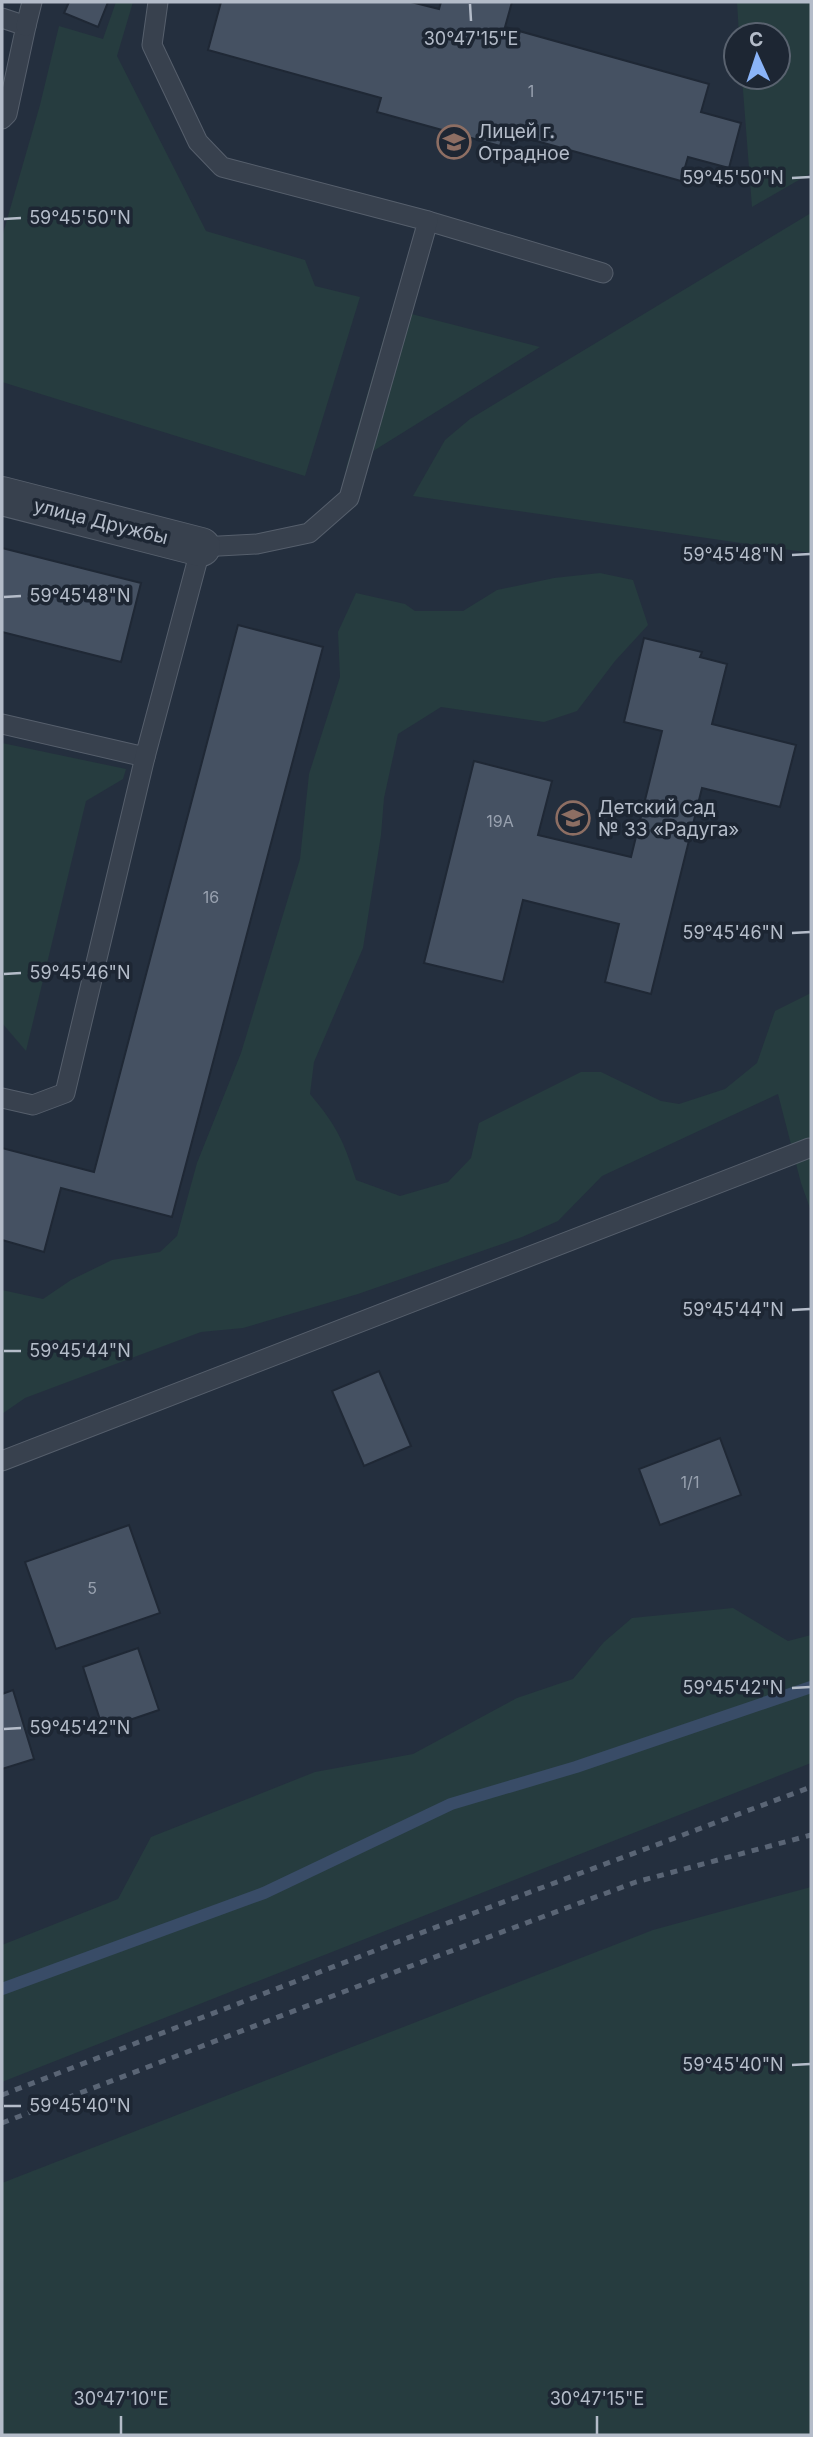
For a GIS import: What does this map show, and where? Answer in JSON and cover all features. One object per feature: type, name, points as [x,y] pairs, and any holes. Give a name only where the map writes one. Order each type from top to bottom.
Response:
[{"type":"street","name":"улица Дружбы","points":[[2,496],[201,547]]},
{"type":"lane","points":[[2,119],[7,114],[32,2]]},
{"type":"lane","points":[[158,2],[152,45],[198,142],[222,167],[428,221],[603,272]]},
{"type":"lane","points":[[2,18],[26,26]]},
{"type":"lane","points":[[2,1098],[33,1105],[65,1093],[145,757],[201,547],[257,544],[309,533],[349,498],[428,221]]},
{"type":"lane","points":[[2,724],[145,757]]},
{"type":"lane","points":[[2,1461],[809,1148]]},
{"type":"green space","points":[[116,2],[133,2],[117,56],[206,231],[305,260],[315,286],[360,297],[305,476],[2,382],[2,237],[40,105],[59,26],[103,39]]},
{"type":"green space","points":[[737,2],[811,2],[811,173],[752,207],[743,91],[792,91],[792,21],[738,21]]},
{"type":"green space","points":[[811,213],[811,553],[413,496],[445,440],[470,419]]},
{"type":"green space","points":[[392,309],[540,347],[346,468]]},
{"type":"green space","points":[[600,573],[633,580],[648,625],[615,661],[577,711],[544,722],[441,707],[398,734],[384,798],[381,835],[363,948],[314,1062],[310,1094],[338,1134],[356,1180],[400,1196],[448,1182],[471,1158],[479,1123],[581,1072],[601,1072],[661,1101],[679,1104],[725,1089],[757,1063],[775,1011],[811,993],[811,1211],[778,1094],[602,1176],[558,1221],[522,1237],[358,1294],[243,1328],[201,1332],[25,1398],[2,1414],[2,1290],[43,1299],[71,1280],[112,1260],[160,1252],[177,1236],[197,1163],[241,1053],[300,859],[309,774],[340,677],[338,632],[356,593],[405,604],[415,611],[463,611],[497,590],[554,578]]},
{"type":"green space","points":[[2,743],[126,769],[123,779],[86,801],[26,1051],[2,1023]]},
{"type":"green space","points":[[733,1608],[788,1641],[811,1635],[811,1763],[2,2082],[2,1945],[118,1899],[151,1837],[315,1772],[413,1754],[517,1698],[573,1679],[604,1642],[632,1618]]},
{"type":"green space","points":[[811,1887],[811,2435],[2,2435],[2,2183],[653,1930]]},
{"type":"building","points":[[69,2],[108,2],[98,27],[64,13]]},
{"type":"building","points":[[221,2],[411,2],[439,9],[441,2],[512,2],[505,27],[709,84],[701,112],[741,123],[729,168],[688,157],[681,181],[504,132],[500,146],[377,112],[381,98],[208,50]]},
{"type":"building","points":[[2,548],[141,583],[121,662],[2,632]]},
{"type":"building","points":[[238,625],[323,647],[172,1217],[61,1188],[44,1252],[2,1240],[2,1148],[94,1172]]},
{"type":"building","points":[[644,638],[702,652],[700,657],[727,664],[712,724],[796,745],[780,807],[702,788],[651,994],[605,982],[619,924],[523,900],[503,982],[424,963],[474,761],[552,781],[538,835],[631,857],[662,731],[624,722]]},
{"type":"building","points":[[379,1371],[411,1446],[364,1466],[332,1391]]},
{"type":"building","points":[[720,1438],[741,1495],[660,1525],[639,1469]]},
{"type":"building","points":[[129,1525],[160,1613],[56,1649],[25,1562]]},
{"type":"building","points":[[138,1648],[159,1710],[103,1729],[83,1667]]},
{"type":"building","points":[[13,1690],[34,1759],[2,1769],[2,1694]]},
{"type":"waterway","points":[[2,1989],[264,1893],[451,1804],[576,1767],[811,1687]]},
{"type":"railway","points":[[2,2095],[418,1934],[811,1787]]},
{"type":"railway","points":[[2,2123],[636,1882],[811,1835]]},
{"type":"place","name":"Лицей г. Отрадное","points":[[454,142]]},
{"type":"place","name":"Детский сад № 33 «Радуга»","points":[[573,818]]}]
